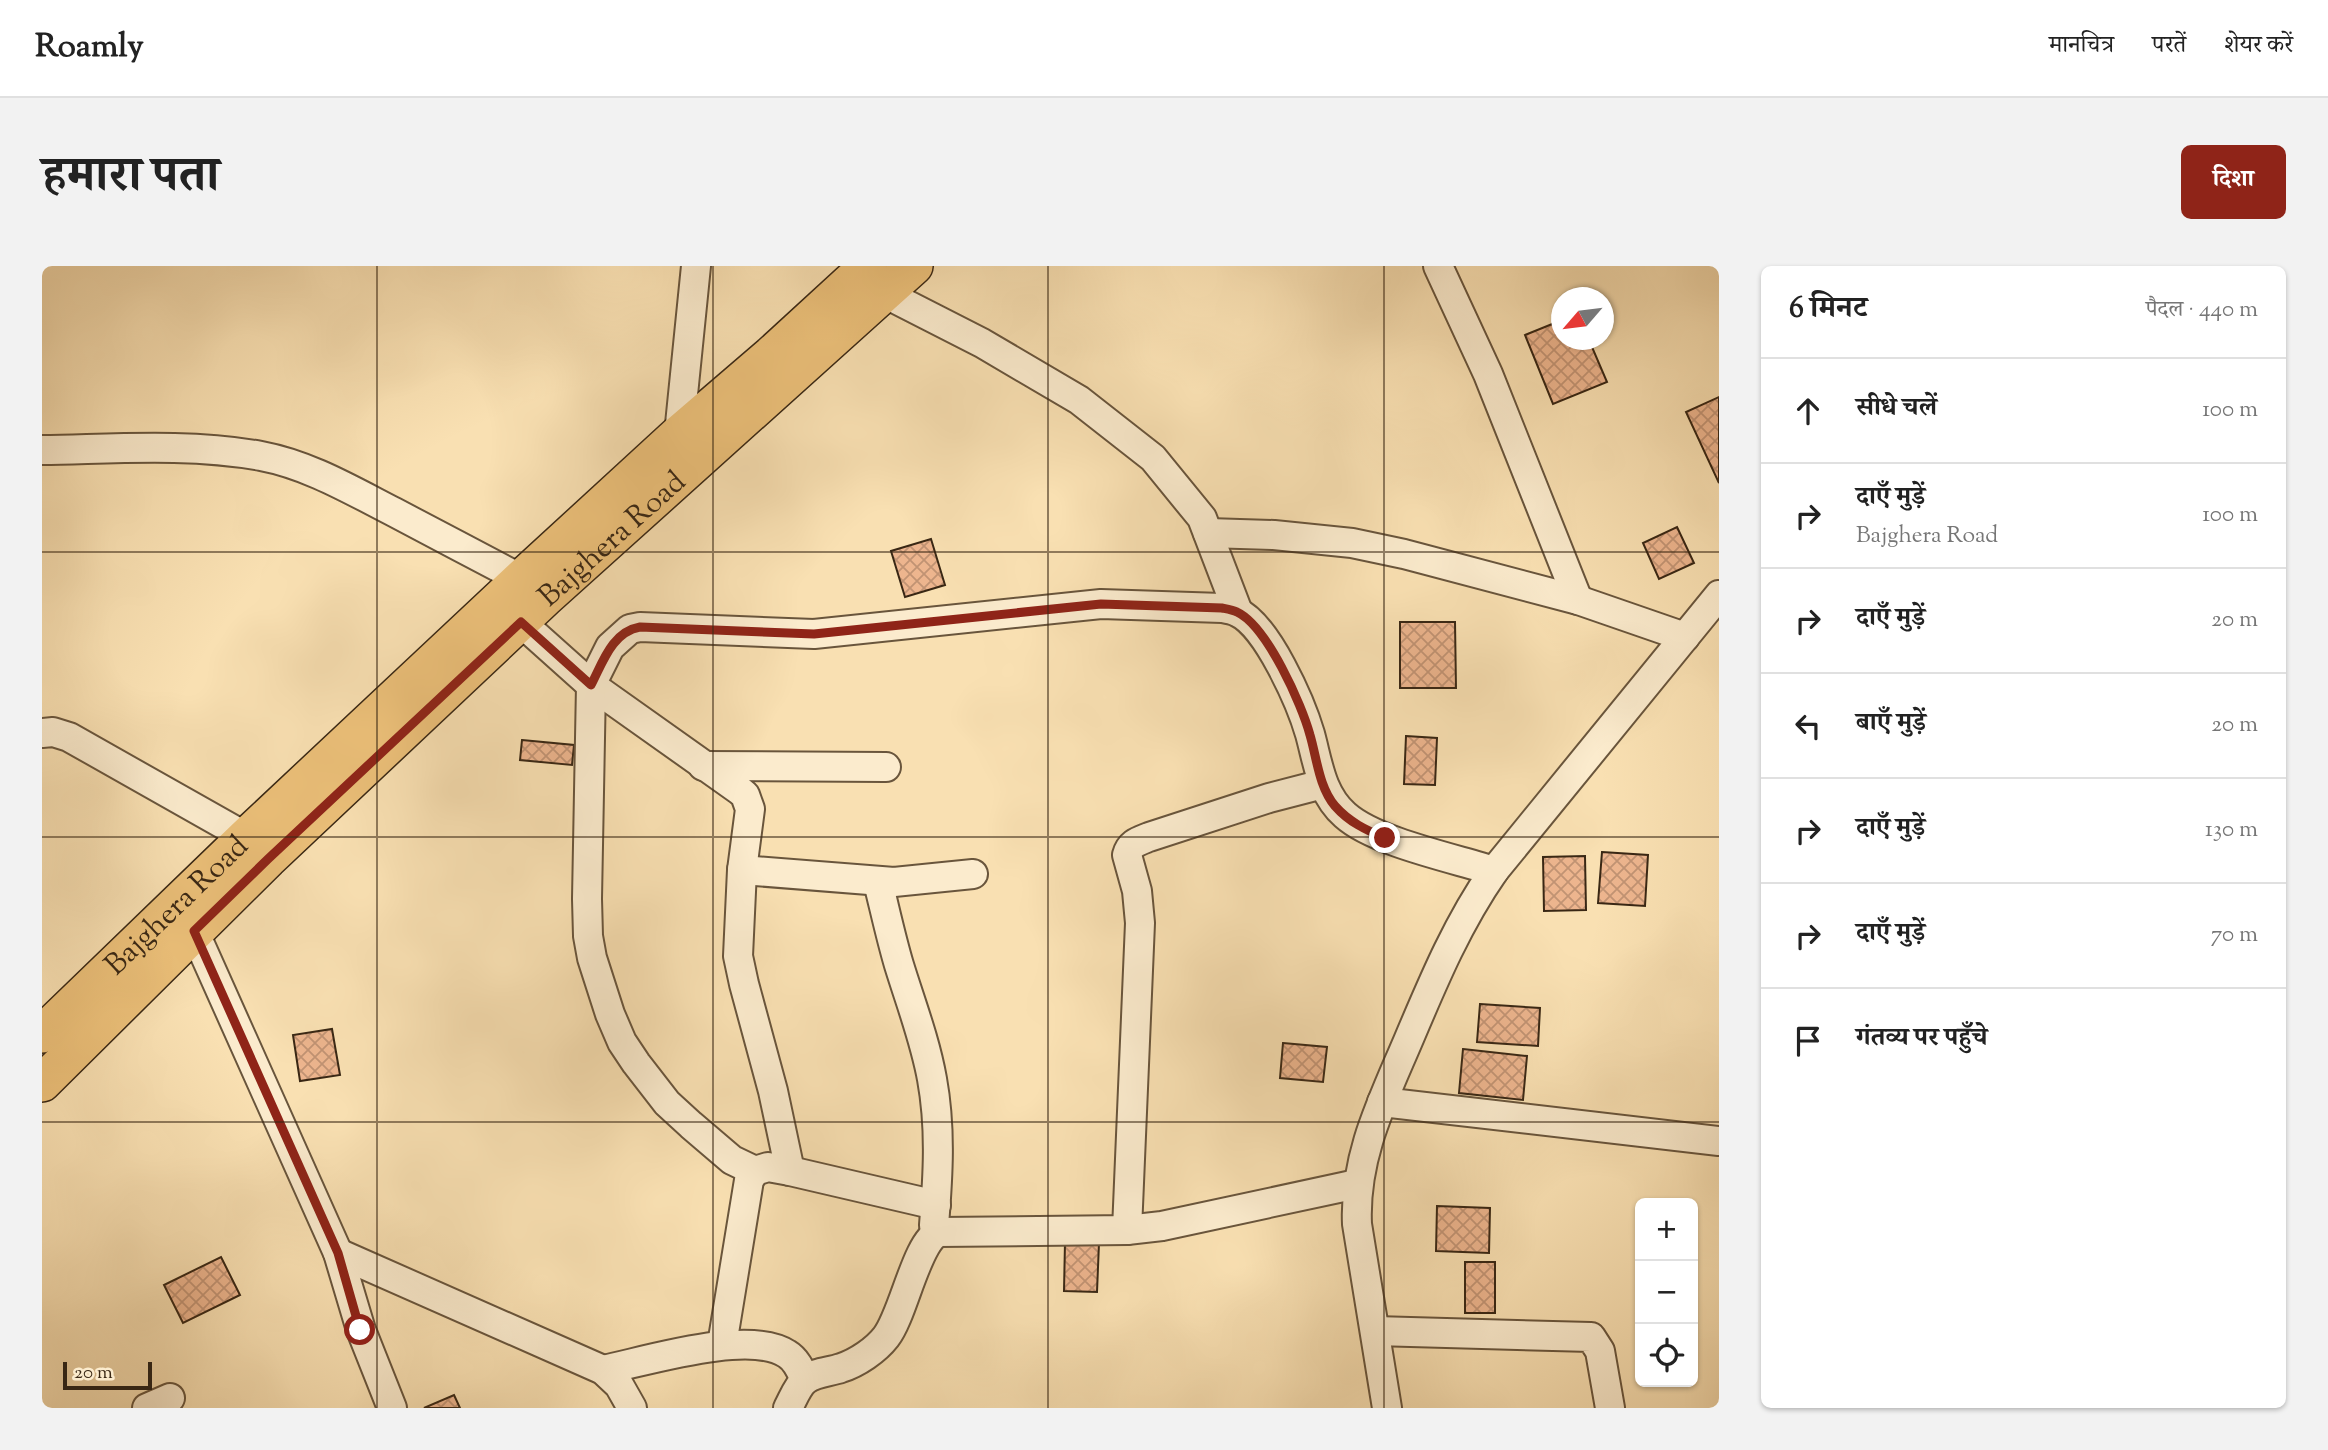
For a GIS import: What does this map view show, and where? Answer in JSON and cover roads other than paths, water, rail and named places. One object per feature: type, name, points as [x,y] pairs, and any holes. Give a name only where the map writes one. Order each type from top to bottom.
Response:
[{"type":"main road","name":"Bajghera Road","points":[[42,1083],[268,859],[521,601],[679,434],[771,355],[876,280],[914,266]]},
{"type":"main road","name":"Bajghera Road","points":[[42,1034],[246,837],[521,601],[876,280]]},
{"type":"street","points":[[679,434],[696,266]]},
{"type":"street","points":[[1438,266],[1488,374],[1578,600]]},
{"type":"street","points":[[876,280],[1079,400],[1153,458],[1202,518],[1238,612]]},
{"type":"street","points":[[42,450],[169,448],[234,453],[262,457],[313,471],[347,487],[521,601],[591,685],[745,795],[750,805],[737,936],[740,967],[773,1091],[790,1171]]},
{"type":"street","points":[[1208,533],[1274,535],[1352,543],[1404,554],[1578,600],[1685,637]]},
{"type":"street","points":[[1387,1408],[1357,1224],[1357,1184],[1367,1142],[1382,1102],[1444,955],[1471,904],[1494,871],[1719,595]]},
{"type":"street","points":[[755,1171],[732,1160],[667,1103],[636,1063],[622,1042],[610,1014],[593,958],[588,936],[591,685],[610,647],[630,629],[640,627],[814,634],[1101,604],[1204,606],[1238,612],[1263,638],[1281,665],[1305,717],[1323,784],[1334,805],[1362,828],[1385,838],[1494,871]]},
{"type":"street","points":[[42,733],[53,732],[69,737],[246,837]]},
{"type":"street","points":[[703,766],[886,766]]},
{"type":"street","points":[[1127,1230],[1140,923],[1137,891],[1127,855],[1129,850],[1134,843],[1149,837],[1269,798],[1323,784]]},
{"type":"street","points":[[742,870],[878,882],[906,882],[973,874]]},
{"type":"street","points":[[878,882],[896,955],[924,1040],[933,1081],[939,1143],[934,1234]]},
{"type":"street","points":[[194,931],[338,1253],[360,1330],[392,1408]]},
{"type":"street","points":[[1382,1102],[1719,1141]]},
{"type":"street","points":[[722,1345],[749,1180],[755,1171],[768,1167],[790,1171],[936,1205]]},
{"type":"street","points":[[788,1408],[805,1380],[843,1367],[869,1353],[884,1340],[893,1327],[927,1242],[934,1234],[947,1230],[1127,1230],[1175,1223],[1357,1184]]},
{"type":"street","points":[[338,1253],[603,1370],[619,1385],[632,1408]]},
{"type":"street","points":[[1375,1332],[1591,1337],[1600,1351],[1610,1408]]},
{"type":"street","points":[[603,1370],[722,1345],[749,1345],[778,1349],[793,1359],[805,1380]]}]
